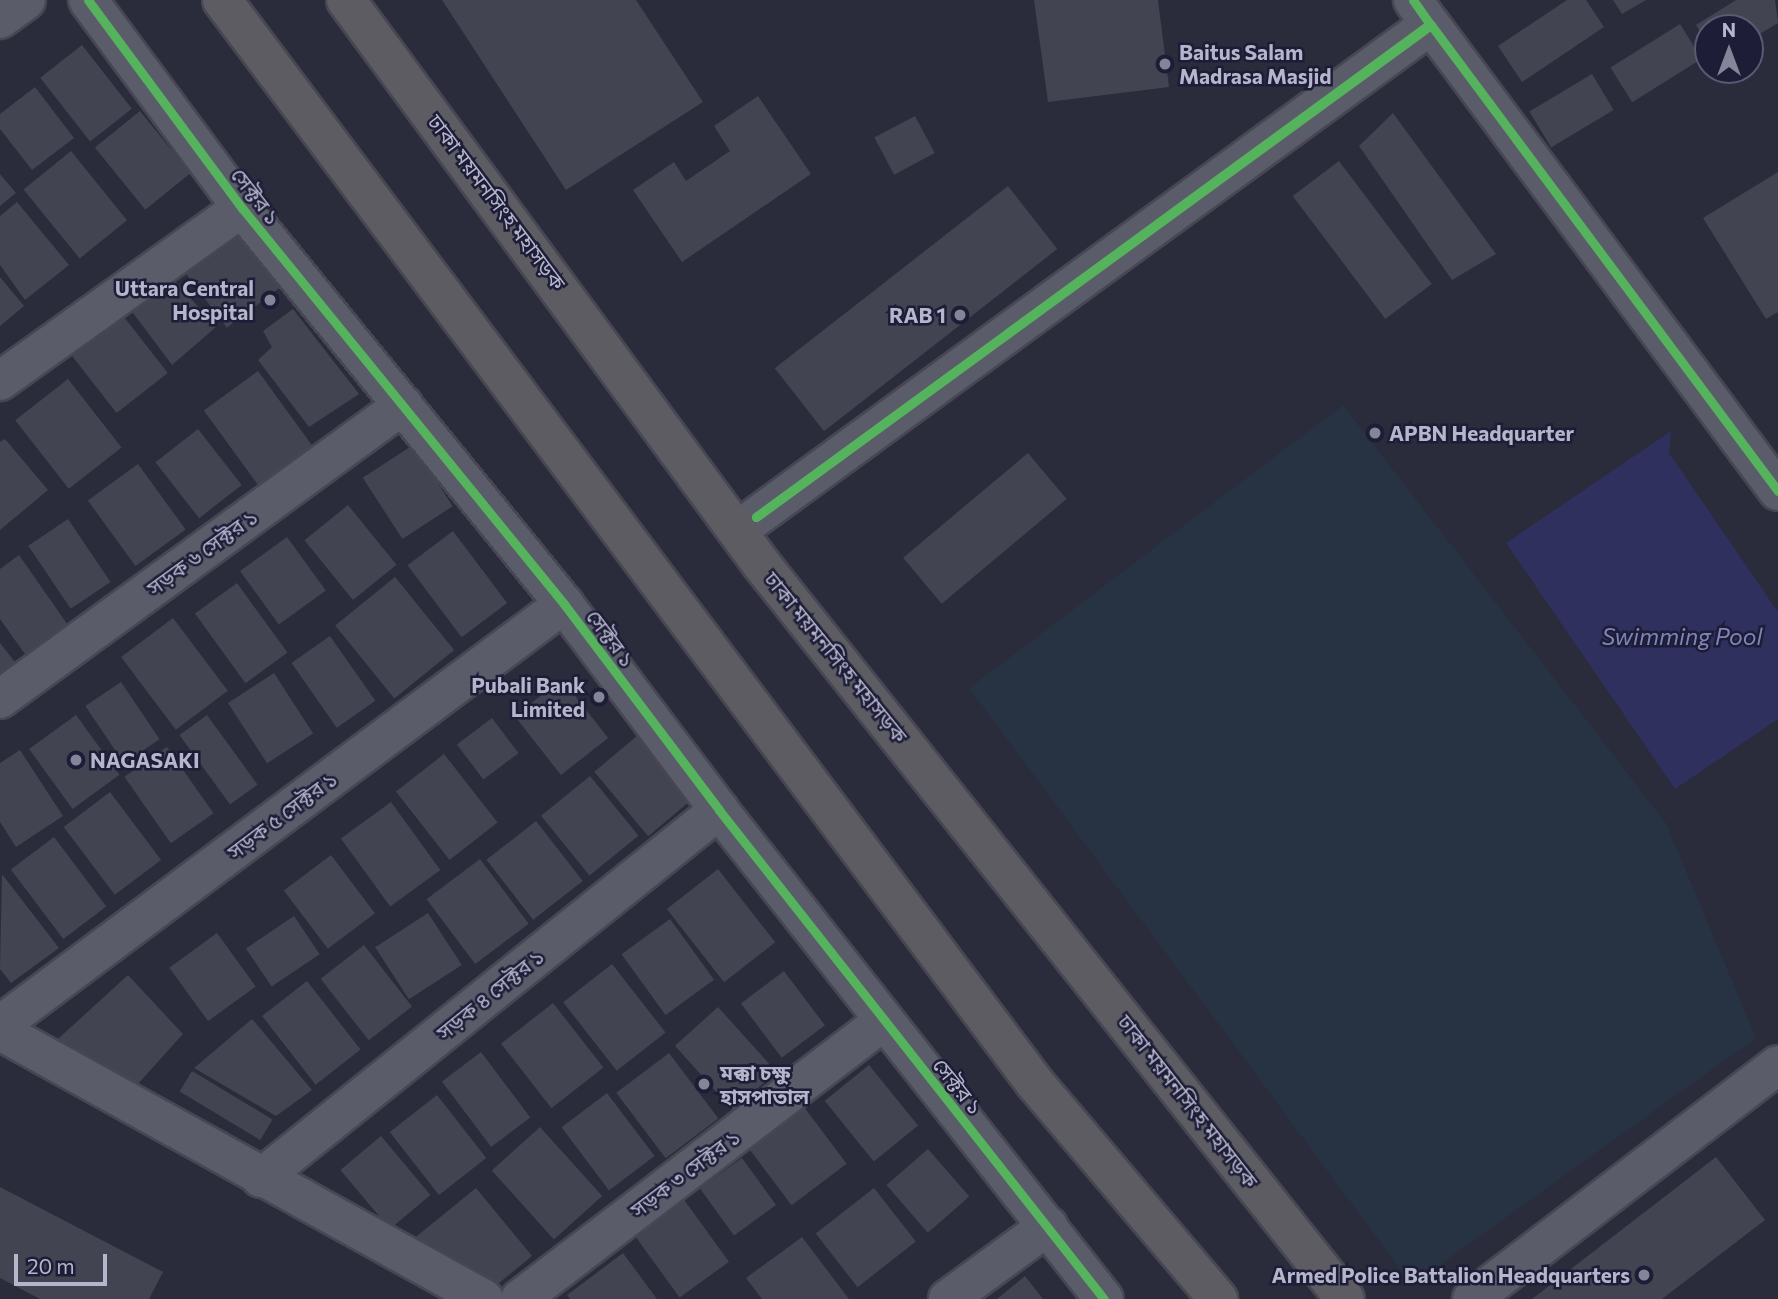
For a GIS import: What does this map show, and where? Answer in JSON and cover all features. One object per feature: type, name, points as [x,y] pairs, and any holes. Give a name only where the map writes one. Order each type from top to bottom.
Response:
[{"type":"highway","points":[[222,0],[1034,1082],[1218,1299]]},
{"type":"highway","name":"ঢাকা ময়মনসিংহ মহাসড়ক","points":[[346,0],[762,565],[1345,1299]]},
{"type":"street","points":[[0,19],[26,0]]},
{"type":"street","name":"সেক্টর ১","points":[[88,0],[242,208],[564,604],[719,810],[1104,1299]]},
{"type":"street","points":[[819,471],[1430,24],[1413,0]]},
{"type":"street","points":[[947,377],[1431,25],[1778,491]]},
{"type":"street","points":[[0,381],[242,208]]},
{"type":"street","name":"সড়ক ৬ সেক্টর ১","points":[[0,699],[403,405]]},
{"type":"street","name":"সড়ক ৫ সেক্টর ১","points":[[0,1025],[564,604]]},
{"type":"street","name":"সড়ক ৪ সেক্টর ১","points":[[261,1178],[719,810]]},
{"type":"street","name":"সড়ক ৩ সেক্টর ১","points":[[520,1299],[884,1021]]},
{"type":"street","points":[[0,1031],[261,1178],[484,1299]]},
{"type":"street","points":[[1472,1299],[1778,1065]]},
{"type":"street","points":[[948,1299],[1048,1226]]},
{"type":"shaded area","points":[[1343,405],[1666,823],[1756,1038],[1412,1285],[969,688]]},
{"type":"water","name":"Swimming Pool","points":[[1671,431],[1669,453],[1778,612],[1778,719],[1675,789],[1506,543]]},
{"type":"building","points":[[442,0],[636,0],[703,102],[566,190]]},
{"type":"building","points":[[1034,0],[1158,0],[1169,87],[1048,102]]},
{"type":"building","points":[[1567,0],[1586,0],[1604,27],[1522,82],[1498,46]]},
{"type":"building","points":[[1613,0],[1646,0],[1622,14]]},
{"type":"building","points":[[1736,0],[1775,0],[1778,23],[1764,32],[1764,14],[1714,14]]},
{"type":"building","points":[[1680,24],[1694,46],[1694,64],[1632,102],[1610,67]]},
{"type":"building","points":[[82,45],[132,109],[90,141],[40,78]]},
{"type":"building","points":[[1592,74],[1614,110],[1551,148],[1529,112]]},
{"type":"building","points":[[35,87],[74,138],[32,170],[0,129],[0,114]]},
{"type":"building","points":[[758,96],[811,174],[682,262],[633,190],[674,162],[686,181],[730,151],[714,126]]},
{"type":"building","points":[[140,111],[190,173],[145,210],[95,148]]},
{"type":"building","points":[[1393,113],[1496,254],[1452,280],[1359,146]]},
{"type":"building","points":[[915,116],[935,153],[894,175],[874,138]]},
{"type":"building","points":[[71,151],[127,220],[80,259],[24,189]]},
{"type":"building","points":[[1339,161],[1432,284],[1385,319],[1293,196]]},
{"type":"building","points":[[1778,172],[1778,312],[1766,319],[1703,218]]},
{"type":"building","points":[[0,174],[16,193],[0,206]]},
{"type":"building","points":[[1008,186],[1057,249],[824,431],[775,368]]},
{"type":"building","points":[[17,202],[69,265],[25,300],[0,265],[0,216]]},
{"type":"building","points":[[236,222],[284,285],[227,328],[179,265]]},
{"type":"building","points":[[170,275],[216,327],[172,365],[127,305]]},
{"type":"building","points":[[0,277],[24,306],[0,326]]},
{"type":"building","points":[[293,309],[359,394],[309,427],[258,360],[272,347],[263,331]]},
{"type":"building","points":[[121,313],[168,373],[117,413],[70,353]]},
{"type":"building","points":[[258,371],[315,449],[261,489],[204,410]]},
{"type":"building","points":[[68,379],[122,448],[69,489],[15,420]]},
{"type":"building","points":[[198,429],[242,485],[199,518],[155,462]]},
{"type":"building","points":[[5,439],[48,490],[0,530],[0,442]]},
{"type":"building","points":[[413,445],[453,506],[402,539],[363,478]]},
{"type":"building","points":[[1028,453],[1067,499],[942,604],[903,558]]},
{"type":"building","points":[[138,464],[186,530],[135,566],[88,500]]},
{"type":"building","points":[[348,505],[396,565],[353,600],[304,540]]},
{"type":"building","points":[[68,519],[110,582],[71,609],[28,546]]},
{"type":"building","points":[[453,531],[507,603],[462,637],[407,565]]},
{"type":"building","points":[[287,537],[326,590],[279,624],[240,571]]},
{"type":"building","points":[[19,555],[70,628],[27,657],[0,619],[0,569]]},
{"type":"building","points":[[395,577],[454,650],[394,699],[335,625]]},
{"type":"building","points":[[237,583],[288,653],[245,683],[195,614]]},
{"type":"building","points":[[173,618],[228,691],[176,730],[121,657]]},
{"type":"building","points":[[330,636],[375,701],[337,728],[291,663]]},
{"type":"building","points":[[0,643],[18,666],[0,680]]},
{"type":"building","points":[[274,673],[313,733],[267,763],[228,703]]},
{"type":"building","points":[[562,679],[608,738],[561,775],[515,716]]},
{"type":"building","points":[[121,682],[160,739],[124,763],[85,706]]},
{"type":"building","points":[[76,715],[119,775],[73,809],[29,749]]},
{"type":"building","points":[[207,715],[258,785],[230,805],[179,735]]},
{"type":"building","points":[[492,718],[518,753],[483,780],[457,744]]},
{"type":"building","points":[[644,730],[698,794],[648,836],[594,772]]},
{"type":"building","points":[[167,747],[213,813],[171,843],[124,777]]},
{"type":"building","points":[[20,750],[63,816],[16,847],[0,822],[0,763]]},
{"type":"building","points":[[444,754],[498,823],[449,860],[396,792]]},
{"type":"building","points":[[590,776],[638,836],[589,875],[541,816]]},
{"type":"building","points":[[110,792],[161,860],[115,895],[64,827]]},
{"type":"building","points":[[391,802],[440,870],[390,906],[341,838]]},
{"type":"building","points":[[536,821],[583,881],[533,920],[486,860]]},
{"type":"building","points":[[54,837],[106,906],[63,939],[11,869]]},
{"type":"building","points":[[331,855],[375,913],[328,949],[284,891]]},
{"type":"building","points":[[480,859],[529,924],[475,964],[426,899]]},
{"type":"building","points":[[718,869],[775,942],[724,982],[667,909]]},
{"type":"building","points":[[2,874],[59,948],[11,983],[0,969]]},
{"type":"building","points":[[428,913],[462,965],[409,999],[375,947]]},
{"type":"building","points":[[294,916],[320,954],[272,987],[246,948]]},
{"type":"building","points":[[670,919],[714,980],[666,1015],[621,954]]},
{"type":"building","points":[[217,933],[256,986],[208,1021],[169,968]]},
{"type":"building","points":[[364,945],[412,1006],[369,1040],[321,979]]},
{"type":"building","points":[[612,964],[666,1033],[617,1071],[563,1002]]},
{"type":"building","points":[[784,971],[825,1025],[782,1058],[741,1003]]},
{"type":"building","points":[[128,975],[183,1034],[127,1096],[48,1048]]},
{"type":"building","points":[[307,981],[361,1050],[316,1085],[262,1016]]},
{"type":"building","points":[[553,1003],[603,1068],[551,1108],[501,1044]]},
{"type":"building","points":[[718,1007],[776,1072],[733,1110],[675,1046]]},
{"type":"building","points":[[252,1019],[312,1090],[276,1116],[194,1068]]},
{"type":"building","points":[[481,1052],[530,1117],[491,1147],[442,1081]]},
{"type":"building","points":[[669,1053],[718,1118],[666,1158],[616,1093]]},
{"type":"building","points":[[869,1065],[918,1126],[874,1161],[825,1101]]},
{"type":"building","points":[[192,1071],[273,1119],[260,1140],[180,1092]]},
{"type":"building","points":[[607,1093],[655,1156],[609,1190],[561,1127]]},
{"type":"building","points":[[437,1095],[486,1158],[439,1195],[390,1132]]},
{"type":"building","points":[[804,1107],[847,1164],[792,1205],[749,1149]]},
{"type":"building","points":[[540,1127],[602,1196],[554,1240],[492,1170]]},
{"type":"building","points":[[381,1136],[430,1195],[390,1229],[340,1170]]},
{"type":"building","points":[[928,1149],[969,1197],[928,1233],[886,1185]]},
{"type":"building","points":[[1716,1157],[1765,1220],[1662,1299],[1532,1299]]},
{"type":"building","points":[[742,1158],[776,1205],[734,1235],[700,1189]]},
{"type":"building","points":[[0,1187],[163,1272],[149,1299],[40,1299],[0,1278]]},
{"type":"building","points":[[476,1188],[532,1256],[493,1288],[412,1240]]},
{"type":"building","points":[[874,1188],[916,1242],[858,1287],[816,1234]]},
{"type":"building","points":[[682,1197],[729,1262],[680,1298],[633,1233]]},
{"type":"building","points":[[802,1237],[849,1299],[762,1299],[746,1278]]},
{"type":"building","points":[[623,1253],[657,1299],[570,1299],[567,1295]]},
{"type":"building","points":[[1025,1276],[1043,1299],[997,1299]]},
{"type":"cycle path","points":[[88,0],[242,208],[564,604],[719,810],[1104,1299]]},
{"type":"cycle path","points":[[1413,0],[1430,24],[756,517],[1431,25],[1778,491]]},
{"type":"place","name":"Baitus Salam Madrasa Masjid","points":[[1165,64]]},
{"type":"place","name":"Uttara Central Hospital","points":[[270,300]]},
{"type":"place","name":"RAB 1","points":[[960,315]]},
{"type":"place","name":"APBN Headquarter","points":[[1375,433]]},
{"type":"place","name":"Pubali Bank Limited","points":[[599,697]]},
{"type":"place","name":"NAGASAKI","points":[[76,760]]},
{"type":"place","name":"মক্কা চক্ষু হাসপাতাল","points":[[704,1084]]},
{"type":"place","name":"Armed Police Battalion Headquarters","points":[[1644,1275]]}]
